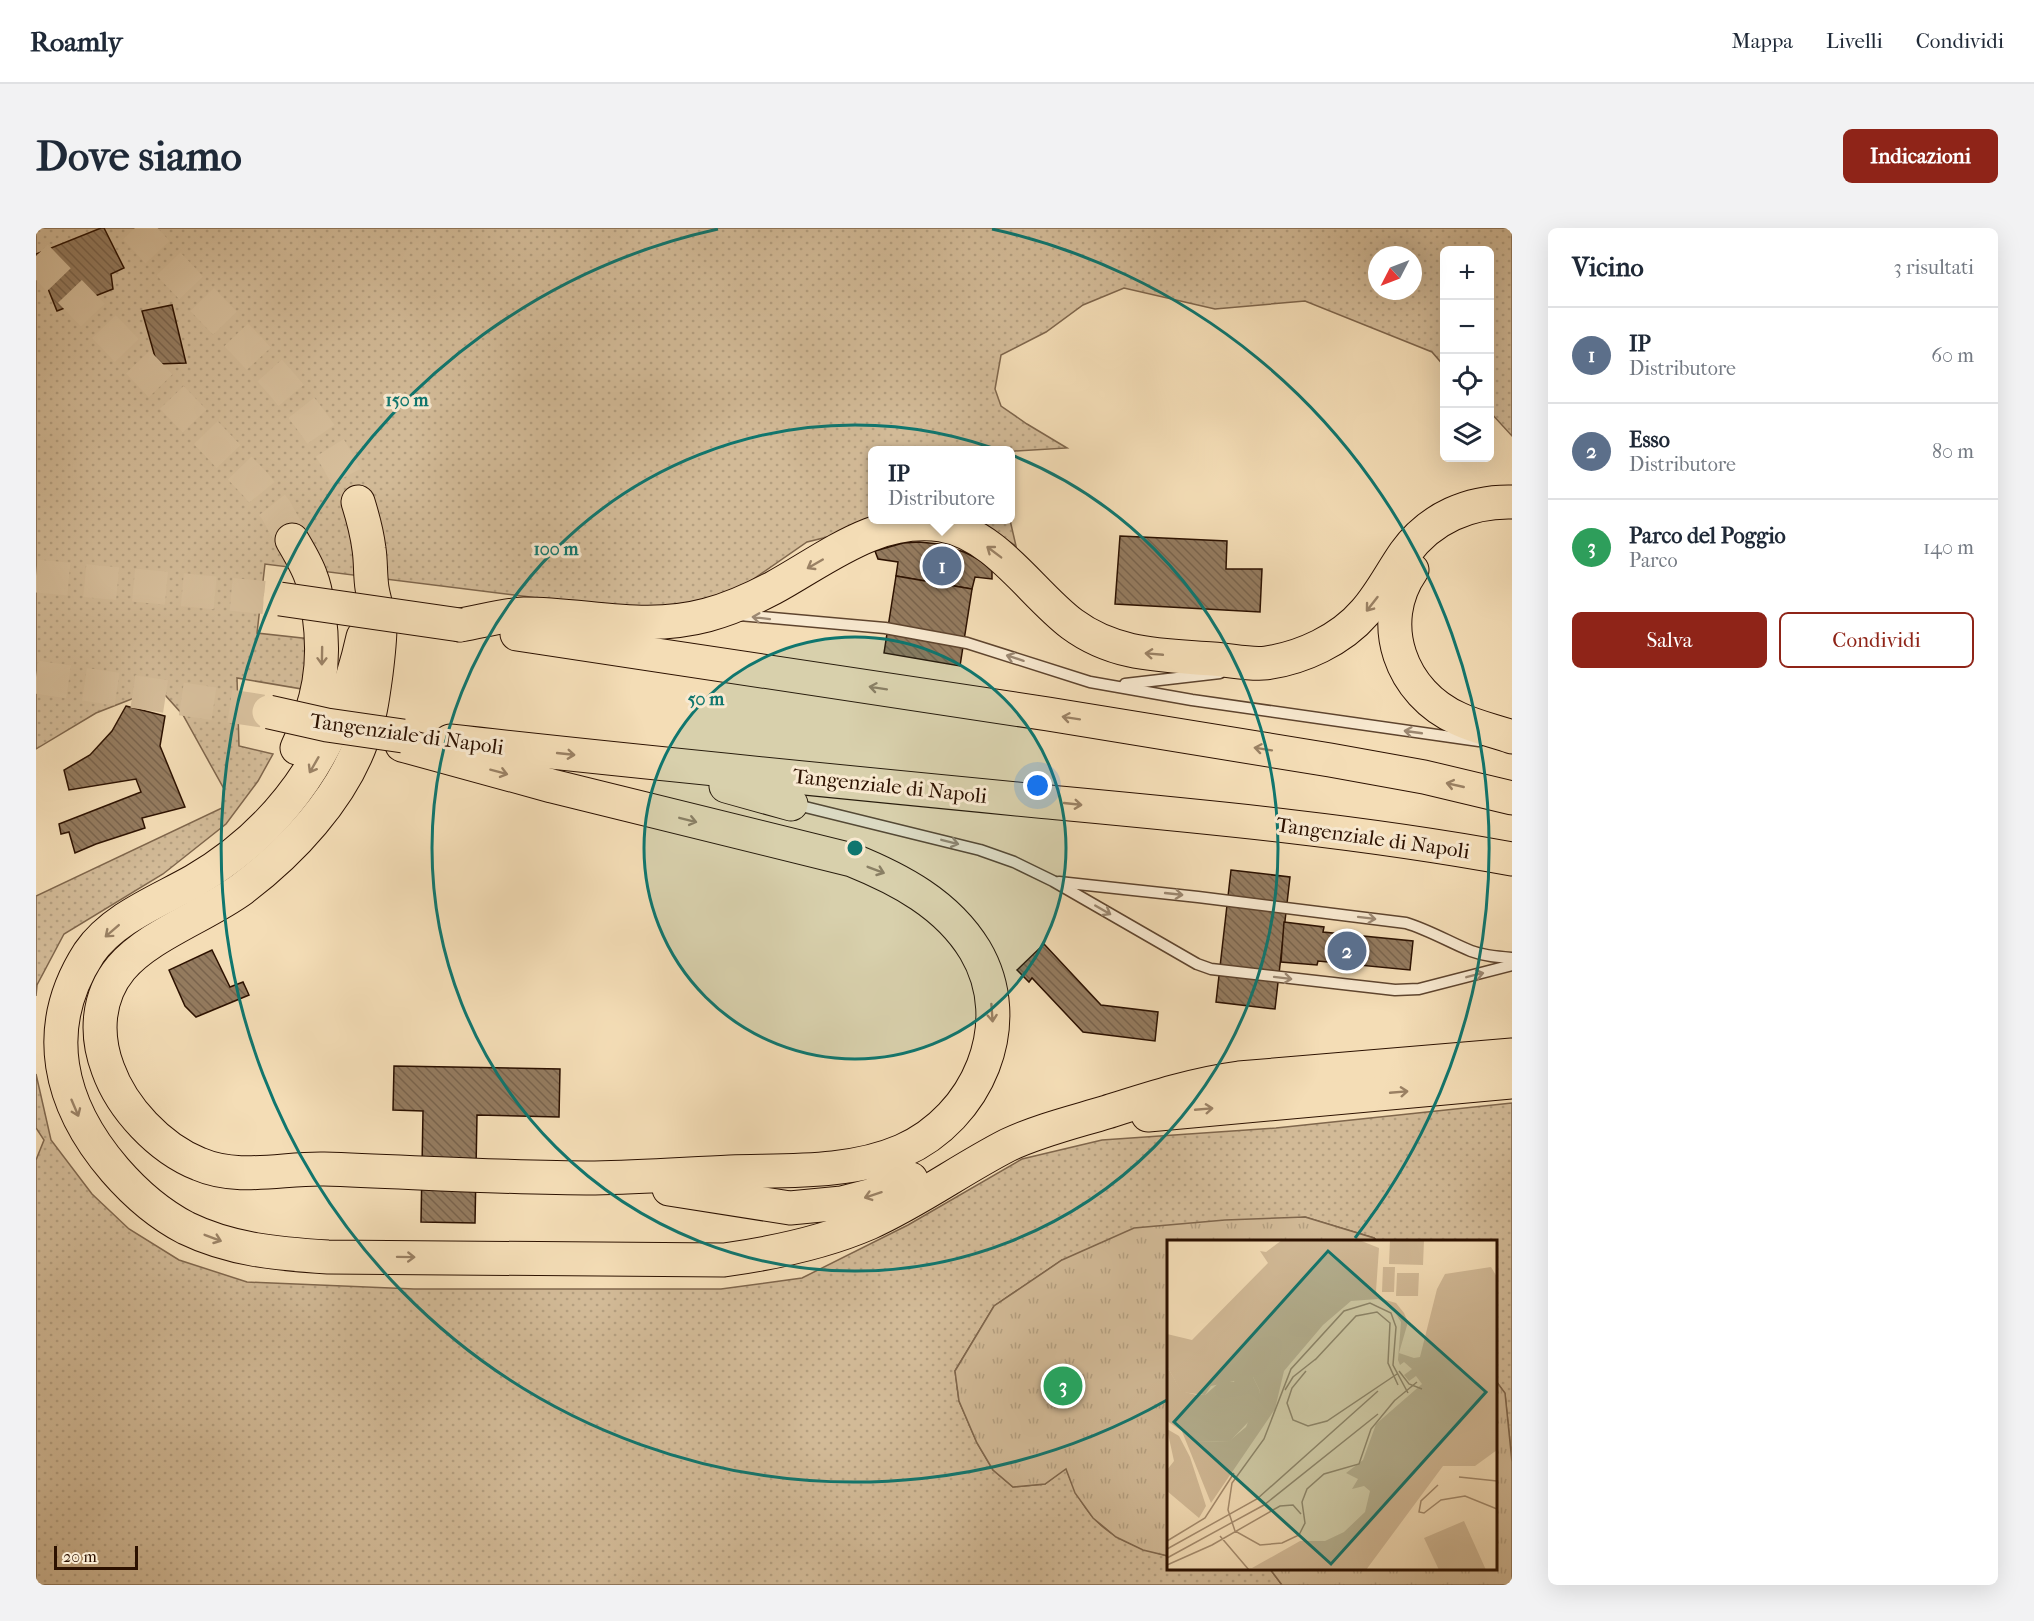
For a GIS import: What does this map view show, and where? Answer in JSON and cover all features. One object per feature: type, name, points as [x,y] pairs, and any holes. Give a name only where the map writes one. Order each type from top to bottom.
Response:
[{"type":"highway","points":[[460,625],[522,614],[649,624],[704,616],[732,608],[771,589],[850,543],[880,530],[902,525],[922,524],[945,526],[967,534],[986,545],[1022,574],[1071,623],[1093,638],[1117,648],[1143,653],[1264,663],[1309,650],[1330,641],[1347,630],[1378,596],[1405,552],[1433,525],[1470,506],[1493,501],[1512,501]]},
{"type":"highway","points":[[358,502],[366,526],[372,591],[380,618],[380,648],[370,712],[362,741],[336,790],[314,820],[268,867],[226,900],[145,946],[124,964],[113,979],[100,1013],[100,1036],[105,1064],[116,1090],[129,1110],[174,1150],[198,1164],[224,1171],[244,1173],[311,1169],[595,1178],[845,1167],[899,1153],[922,1142],[941,1128],[968,1097],[981,1075],[989,1052],[993,1025],[991,998],[985,971],[974,949],[958,928],[936,906],[912,889],[877,870],[852,860],[552,786],[403,741]]},
{"type":"highway","points":[[1504,743],[1440,708],[1424,694],[1401,662],[1394,628],[1396,610],[1410,573],[1433,547],[1455,531],[1473,524],[1491,520],[1512,520]]},
{"type":"highway","points":[[161,900],[228,840],[261,803],[283,773],[309,724],[319,690],[322,658],[321,628],[317,598],[311,577],[292,540]]},
{"type":"highway","points":[[372,591],[359,656],[347,695],[316,761],[303,782],[262,831],[239,851],[161,900],[130,915],[110,932],[92,950],[68,992],[62,1019],[61,1048],[65,1080],[73,1107],[86,1132],[128,1185],[154,1207],[185,1227],[218,1241],[252,1250],[328,1257],[724,1260],[760,1255],[824,1240],[868,1223],[906,1204],[979,1160],[1042,1131],[1209,1082],[1512,1055]]},
{"type":"highway","points":[[280,599],[1048,714],[1424,777],[1512,798]]},
{"type":"highway","name":"Tangenziale di Napoli","points":[[269,712],[403,741],[1289,825],[1434,844],[1512,860]]},
{"type":"highway","points":[[634,762],[791,804]]},
{"type":"highway","points":[[595,1178],[790,1208],[842,1203],[897,1186],[926,1172],[983,1136],[1018,1121],[1085,1095],[1152,1076],[1242,1061],[1512,1037]]},
{"type":"highway","points":[[1042,1131],[1167,1113],[1512,1082]]},
{"type":"lane","points":[[704,616],[733,615],[885,628],[967,643],[1090,682],[1192,700],[1504,743]]},
{"type":"lane","points":[[1113,685],[1216,674],[1264,663]]},
{"type":"lane","points":[[791,804],[980,850],[1014,862],[1053,881],[1197,964],[1211,969],[1395,990],[1419,989],[1512,965]]},
{"type":"lane","points":[[1053,881],[1406,923],[1473,951],[1490,956],[1512,958]]},
{"type":"green space","points":[[36,228],[1512,228],[1512,436],[1494,416],[1494,246],[1440,246],[1440,361],[1432,352],[1305,301],[1215,309],[1124,288],[1083,305],[1046,332],[1001,355],[995,389],[1001,406],[1067,448],[1015,451],[1015,446],[868,446],[868,522],[844,533],[807,542],[729,596],[660,613],[265,564],[257,633],[311,639],[308,690],[237,678],[239,746],[273,754],[258,781],[226,824],[163,874],[64,934],[37,985],[36,996],[36,896],[222,808],[224,789],[183,715],[165,695],[152,691],[96,713],[36,749]]},
{"type":"green space","points":[[981,524],[1011,524],[1016,546]]},
{"type":"green space","points":[[36,1074],[51,1140],[92,1194],[129,1229],[179,1260],[247,1282],[414,1289],[721,1289],[802,1278],[908,1225],[1022,1159],[1102,1140],[1276,1128],[1512,1103],[1512,1462],[1505,1394],[1497,1382],[1497,1240],[1376,1240],[1305,1217],[1062,1260],[994,1306],[955,1371],[959,1401],[977,1443],[993,1470],[1013,1487],[1045,1484],[1066,1468],[1082,1503],[1092,1517],[1117,1537],[1149,1551],[1167,1556],[1167,1570],[1271,1570],[1282,1585],[36,1585],[36,1160],[44,1140],[36,1128]]},
{"type":"green space","points":[[1305,1217],[1376,1240],[1167,1240],[1167,1556],[1143,1550],[1116,1537],[1093,1518],[1075,1493],[1066,1469],[1045,1484],[1013,1487],[993,1470],[977,1443],[959,1401],[955,1371],[994,1306],[1062,1260],[1134,1228],[1225,1220]]},
{"type":"green space","points":[[1497,1382],[1505,1393],[1512,1462],[1512,1585],[1282,1585],[1271,1570],[1497,1570]]},
{"type":"building","points":[[104,228],[124,268],[111,274],[113,289],[57,311],[36,254]]},
{"type":"building","points":[[172,305],[186,363],[157,364],[142,311]]},
{"type":"building","points":[[1120,536],[1227,541],[1226,569],[1262,569],[1260,612],[1115,604]]},
{"type":"building","points":[[903,543],[939,544],[978,559],[992,570],[992,579],[975,577],[972,589],[896,576],[898,562],[878,559],[875,551]]},
{"type":"building","points":[[896,576],[972,589],[960,666],[884,653]]},
{"type":"building","points":[[126,706],[165,716],[160,746],[185,807],[142,818],[145,828],[75,853],[69,832],[61,834],[59,824],[141,792],[136,779],[69,790],[64,770],[90,755],[112,731]]},
{"type":"building","points":[[1231,870],[1290,877],[1275,1009],[1216,1002]]},
{"type":"building","points":[[1284,922],[1324,927],[1323,932],[1413,941],[1410,970],[1318,961],[1317,965],[1281,962]]},
{"type":"building","points":[[1044,944],[1101,1005],[1158,1012],[1155,1041],[1083,1032],[1032,978],[1029,982],[1017,970]]},
{"type":"building","points":[[212,950],[230,987],[243,982],[249,995],[196,1017],[185,1006],[169,970]]},
{"type":"building","points":[[394,1066],[560,1069],[559,1117],[477,1115],[475,1223],[421,1222],[423,1111],[393,1110]]},
{"type":"tunnel","points":[[135,228],[298,403],[331,450],[358,502]]},
{"type":"tunnel","points":[[36,256],[256,485],[276,510],[292,540]]},
{"type":"tunnel","points":[[36,576],[280,599]]},
{"type":"tunnel","points":[[36,677],[269,712]]},
{"type":"place","name":"IP","points":[[942,566]]},
{"type":"place","name":"Esso","points":[[1347,951]]},
{"type":"place","name":"Parco del Poggio","points":[[1063,1386]]}]
